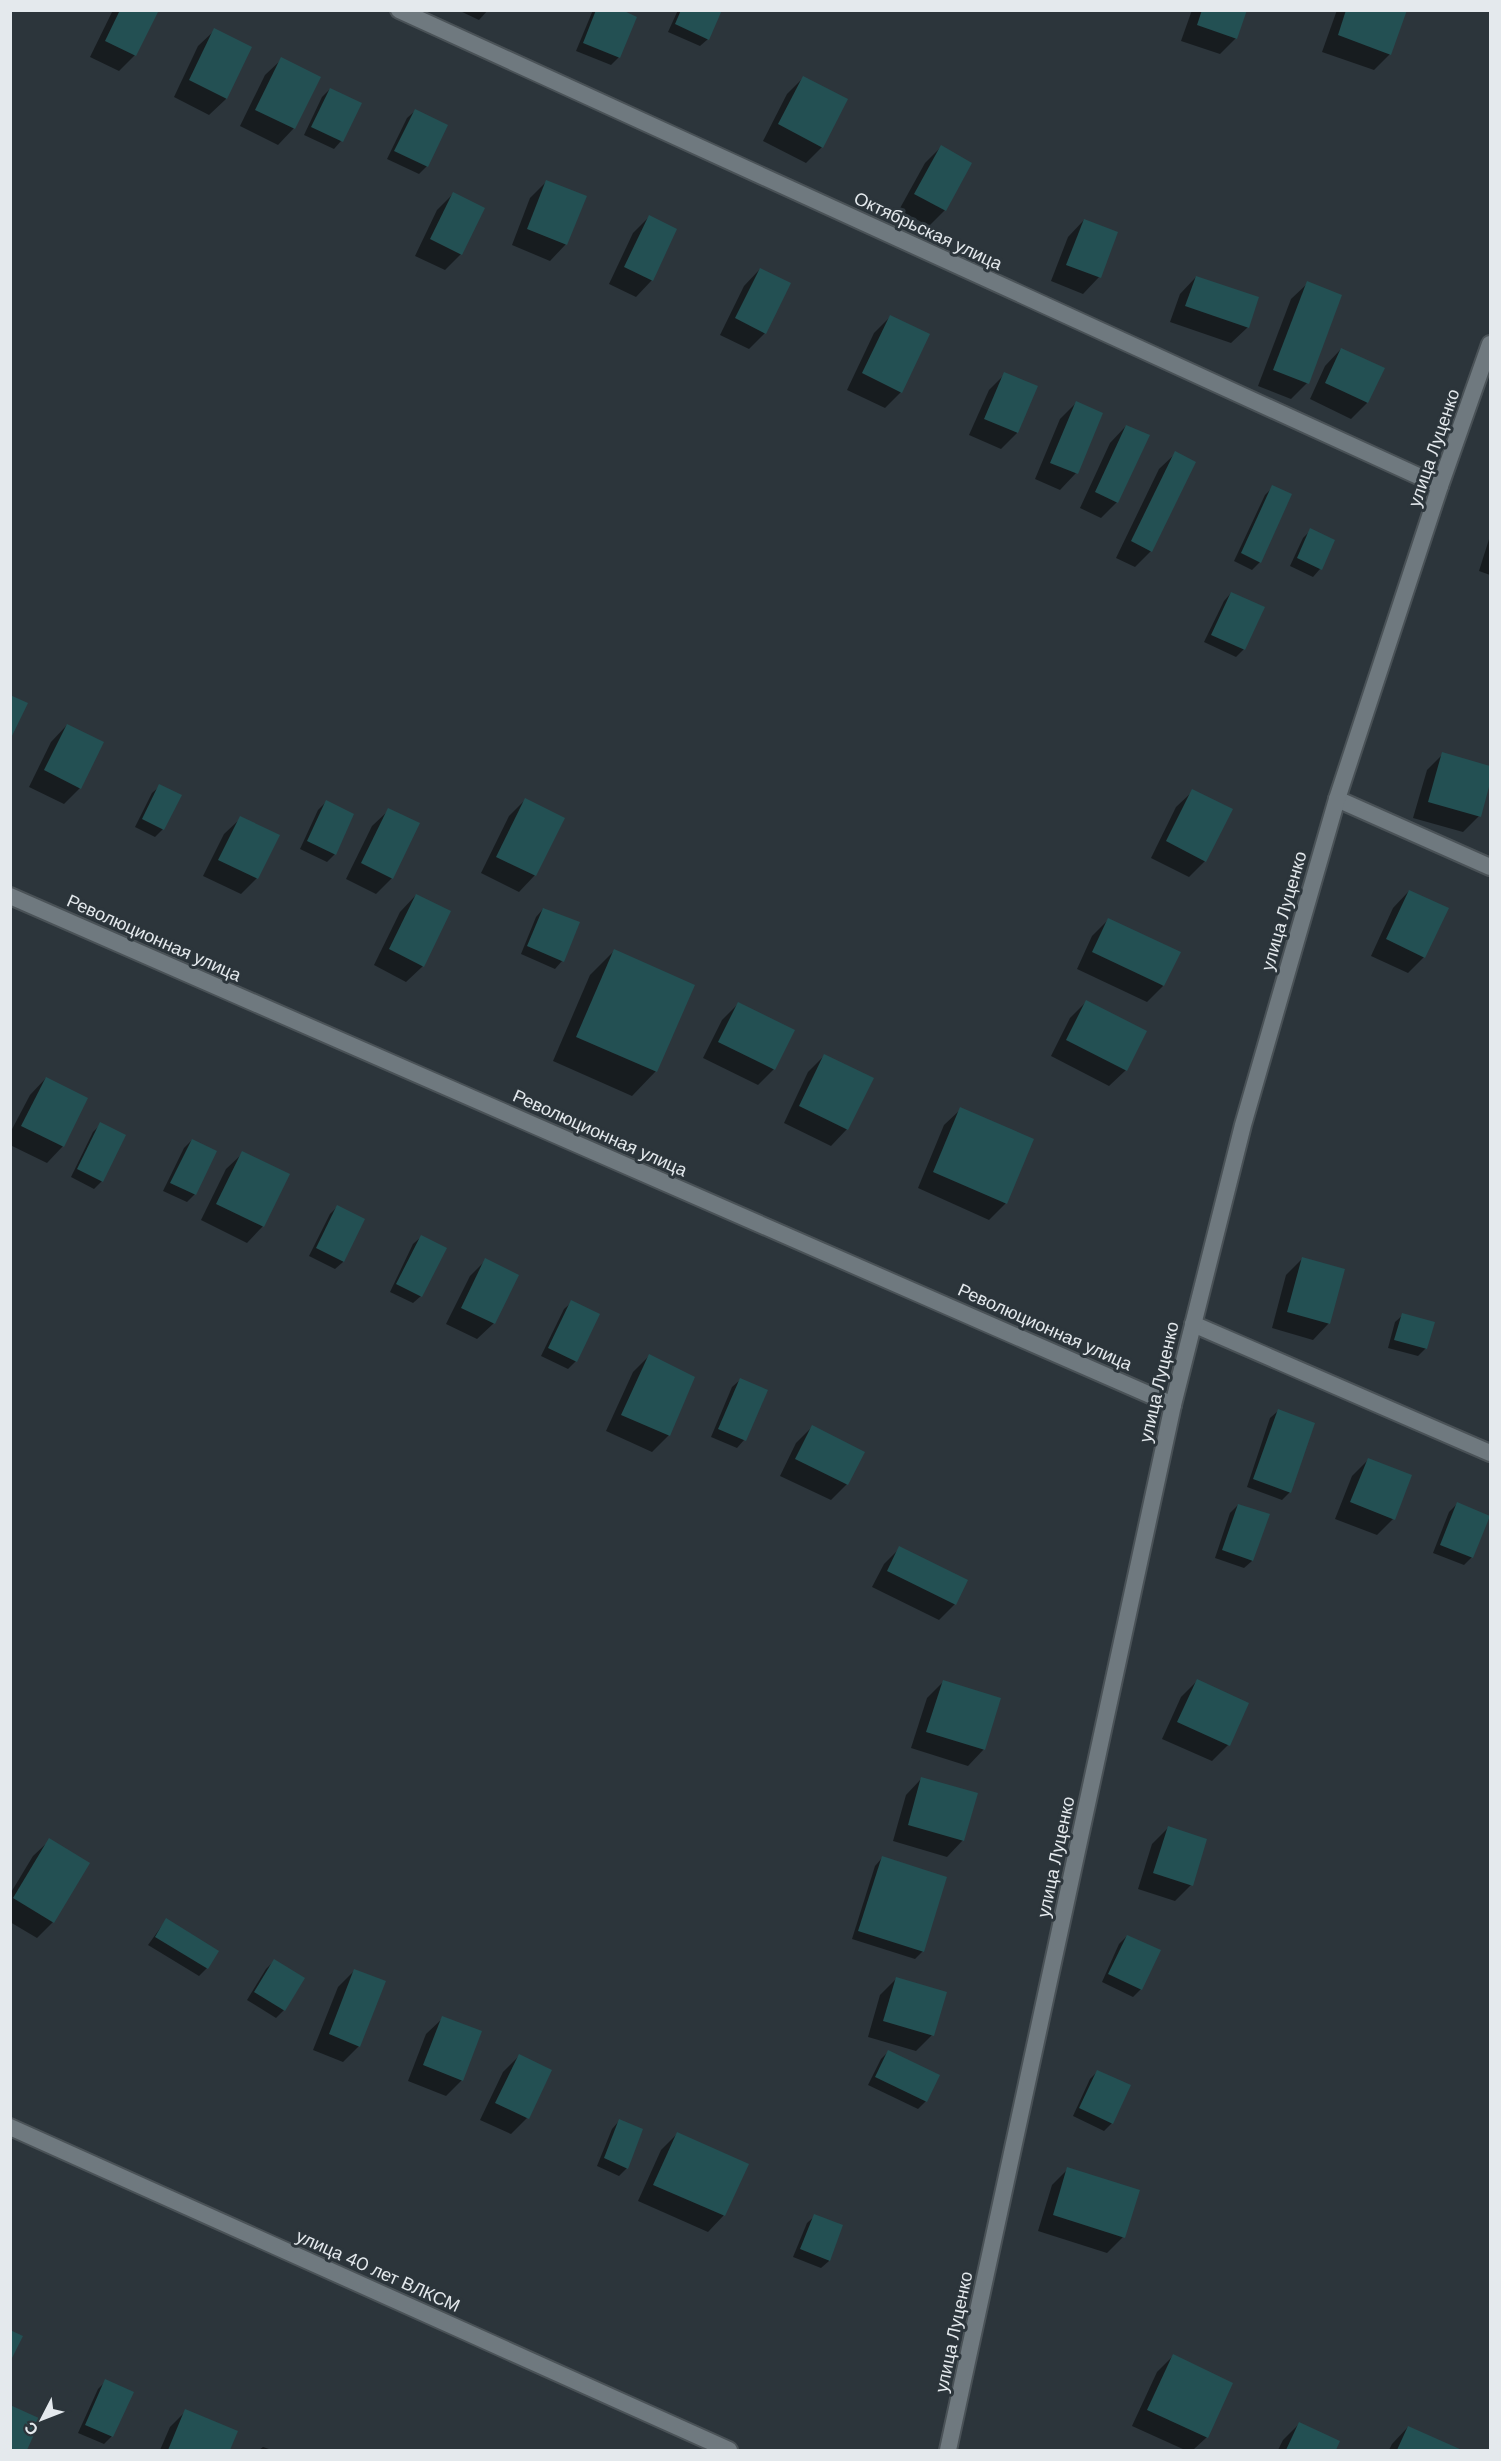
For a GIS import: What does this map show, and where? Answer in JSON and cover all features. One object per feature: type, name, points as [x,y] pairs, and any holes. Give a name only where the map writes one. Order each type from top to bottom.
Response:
[{"type":"street","name":"Октябрьская улица","points":[[399,10],[1440,486]]},
{"type":"street","name":"улица Луценко","points":[[948,2451],[1173,1405],[1243,1125],[1337,799],[1440,486],[1491,344]]},
{"type":"street","points":[[1337,799],[1491,867]]},
{"type":"street","name":"Революционная улица","points":[[10,896],[1173,1405]]},
{"type":"street","points":[[1192,1324],[1491,1453]]},
{"type":"street","name":"улица 40 лет ВЛКСМ","points":[[10,2127],[729,2451]]},
{"type":"building","points":[[120,10],[159,10],[136,56],[105,41]]},
{"type":"building","points":[[596,10],[622,10],[637,17],[620,58],[583,43]]},
{"type":"building","points":[[681,10],[722,10],[709,40],[675,24]]},
{"type":"building","points":[[1202,10],[1247,10],[1237,39],[1197,25]]},
{"type":"building","points":[[1346,10],[1407,10],[1391,55],[1338,35]]},
{"type":"building","points":[[214,28],[252,47],[227,99],[189,80]]},
{"type":"building","points":[[281,57],[321,77],[295,129],[255,110]]},
{"type":"building","points":[[803,76],[848,99],[823,148],[778,124]]},
{"type":"building","points":[[330,88],[362,103],[343,142],[311,127]]},
{"type":"building","points":[[415,109],[448,125],[428,167],[394,151]]},
{"type":"building","points":[[941,145],[972,163],[946,211],[914,194]]},
{"type":"building","points":[[546,180],[587,196],[567,245],[527,229]]},
{"type":"building","points":[[453,192],[485,208],[462,255],[430,239]]},
{"type":"building","points":[[649,215],[677,229],[653,281],[624,267]]},
{"type":"building","points":[[1084,219],[1118,232],[1101,278],[1066,265]]},
{"type":"building","points":[[760,268],[791,283],[766,334],[735,318]]},
{"type":"building","points":[[1196,276],[1259,297],[1249,328],[1185,306]]},
{"type":"building","points":[[1307,281],[1342,295],[1309,384],[1273,370]]},
{"type":"building","points":[[890,315],[930,334],[902,393],[862,373]]},
{"type":"building","points":[[1341,348],[1385,368],[1368,403],[1325,383]]},
{"type":"building","points":[[1004,372],[1038,386],[1018,433],[984,419]]},
{"type":"building","points":[[1076,401],[1103,413],[1078,474],[1050,463]]},
{"type":"building","points":[[1126,425],[1150,435],[1118,503],[1095,492]]},
{"type":"building","points":[[1175,451],[1196,462],[1152,552],[1131,541]]},
{"type":"building","points":[[1272,485],[1292,494],[1261,563],[1241,553]]},
{"type":"building","points":[[1310,528],[1335,540],[1322,570],[1297,558]]},
{"type":"building","points":[[1231,592],[1265,607],[1245,650],[1211,635]]},
{"type":"building","points":[[10,695],[28,703],[10,740]]},
{"type":"building","points":[[67,724],[104,742],[81,789],[44,770]]},
{"type":"building","points":[[1442,752],[1490,766],[1490,783],[1481,817],[1428,802]]},
{"type":"building","points":[[159,784],[182,795],[164,830],[142,819]]},
{"type":"building","points":[[1192,789],[1233,809],[1206,862],[1166,841]]},
{"type":"building","points":[[525,798],[565,818],[536,876],[496,857]]},
{"type":"building","points":[[326,800],[354,814],[336,855],[307,841]]},
{"type":"building","points":[[388,808],[420,823],[393,879],[361,863]]},
{"type":"building","points":[[240,816],[280,835],[258,879],[218,860]]},
{"type":"building","points":[[1409,890],[1449,908],[1425,958],[1386,939]]},
{"type":"building","points":[[416,894],[451,911],[424,967],[389,949]]},
{"type":"building","points":[[543,908],[580,922],[564,962],[527,946]]},
{"type":"building","points":[[1108,918],[1181,952],[1164,986],[1092,952]]},
{"type":"building","points":[[614,949],[695,985],[657,1072],[576,1037]]},
{"type":"building","points":[[1086,1000],[1147,1031],[1127,1071],[1066,1040]]},
{"type":"building","points":[[738,1002],[795,1030],[775,1070],[718,1042]]},
{"type":"building","points":[[824,1054],[874,1078],[848,1130],[799,1106]]},
{"type":"building","points":[[46,1077],[88,1098],[64,1147],[21,1126]]},
{"type":"building","points":[[960,1107],[1034,1139],[1007,1204],[933,1172]]},
{"type":"building","points":[[100,1122],[126,1135],[103,1182],[77,1169]]},
{"type":"building","points":[[192,1139],[217,1151],[196,1195],[170,1183]]},
{"type":"building","points":[[242,1151],[290,1174],[264,1227],[216,1204]]},
{"type":"building","points":[[337,1205],[365,1219],[344,1262],[316,1248]]},
{"type":"building","points":[[421,1235],[447,1248],[422,1297],[396,1284]]},
{"type":"building","points":[[1302,1257],[1345,1269],[1330,1324],[1287,1312]]},
{"type":"building","points":[[485,1258],[519,1275],[495,1324],[461,1308]]},
{"type":"building","points":[[571,1300],[600,1314],[577,1362],[548,1348]]},
{"type":"building","points":[[1402,1313],[1435,1322],[1427,1349],[1394,1340]]},
{"type":"building","points":[[649,1354],[695,1377],[670,1436],[621,1415]]},
{"type":"building","points":[[740,1378],[768,1390],[746,1441],[718,1429]]},
{"type":"building","points":[[1278,1409],[1315,1423],[1291,1493],[1253,1479]]},
{"type":"building","points":[[812,1425],[865,1452],[848,1485],[795,1459]]},
{"type":"building","points":[[1368,1458],[1412,1475],[1395,1520],[1350,1502]]},
{"type":"building","points":[[1457,1502],[1490,1516],[1473,1558],[1440,1545]]},
{"type":"building","points":[[1238,1504],[1270,1514],[1253,1561],[1222,1550]]},
{"type":"building","points":[[899,1546],[968,1580],[956,1605],[887,1571]]},
{"type":"building","points":[[1197,1679],[1249,1703],[1230,1746],[1177,1722]]},
{"type":"building","points":[[943,1680],[1001,1698],[985,1750],[926,1732]]},
{"type":"building","points":[[921,1777],[978,1793],[964,1841],[908,1825]]},
{"type":"building","points":[[1168,1826],[1207,1839],[1193,1886],[1153,1873]]},
{"type":"building","points":[[49,1838],[90,1863],[54,1923],[13,1898]]},
{"type":"building","points":[[882,1856],[947,1877],[924,1952],[858,1931]]},
{"type":"building","points":[[166,1918],[219,1951],[208,1969],[155,1937]]},
{"type":"building","points":[[1127,1935],[1161,1950],[1142,1990],[1108,1974]]},
{"type":"building","points":[[274,1959],[305,1978],[285,2011],[254,1992]]},
{"type":"building","points":[[354,1969],[386,1981],[360,2047],[329,2034]]},
{"type":"building","points":[[896,1977],[947,1992],[934,2036],[883,2021]]},
{"type":"building","points":[[442,2016],[482,2031],[463,2081],[423,2065]]},
{"type":"building","points":[[888,2050],[940,2075],[927,2102],[875,2077]]},
{"type":"building","points":[[519,2054],[552,2070],[529,2119],[495,2103]]},
{"type":"building","points":[[1097,2070],[1131,2085],[1113,2124],[1079,2108]]},
{"type":"building","points":[[619,2119],[643,2129],[628,2169],[604,2158]]},
{"type":"building","points":[[677,2132],[749,2164],[725,2216],[653,2185]]},
{"type":"building","points":[[1067,2167],[1140,2190],[1125,2238],[1053,2215]]},
{"type":"building","points":[[814,2214],[843,2225],[830,2261],[800,2249]]},
{"type":"building","points":[[10,2330],[23,2336],[10,2362]]},
{"type":"building","points":[[1173,2354],[1233,2383],[1208,2438],[1147,2410]]},
{"type":"building","points":[[105,2379],[134,2392],[113,2437],[85,2425]]},
{"type":"building","points":[[10,2405],[41,2419],[27,2450],[10,2450]]},
{"type":"building","points":[[185,2409],[238,2431],[230,2450],[168,2450]]},
{"type":"building","points":[[1299,2422],[1340,2441],[1336,2450],[1286,2450]]},
{"type":"building","points":[[1408,2426],[1462,2450],[1397,2450]]}]
